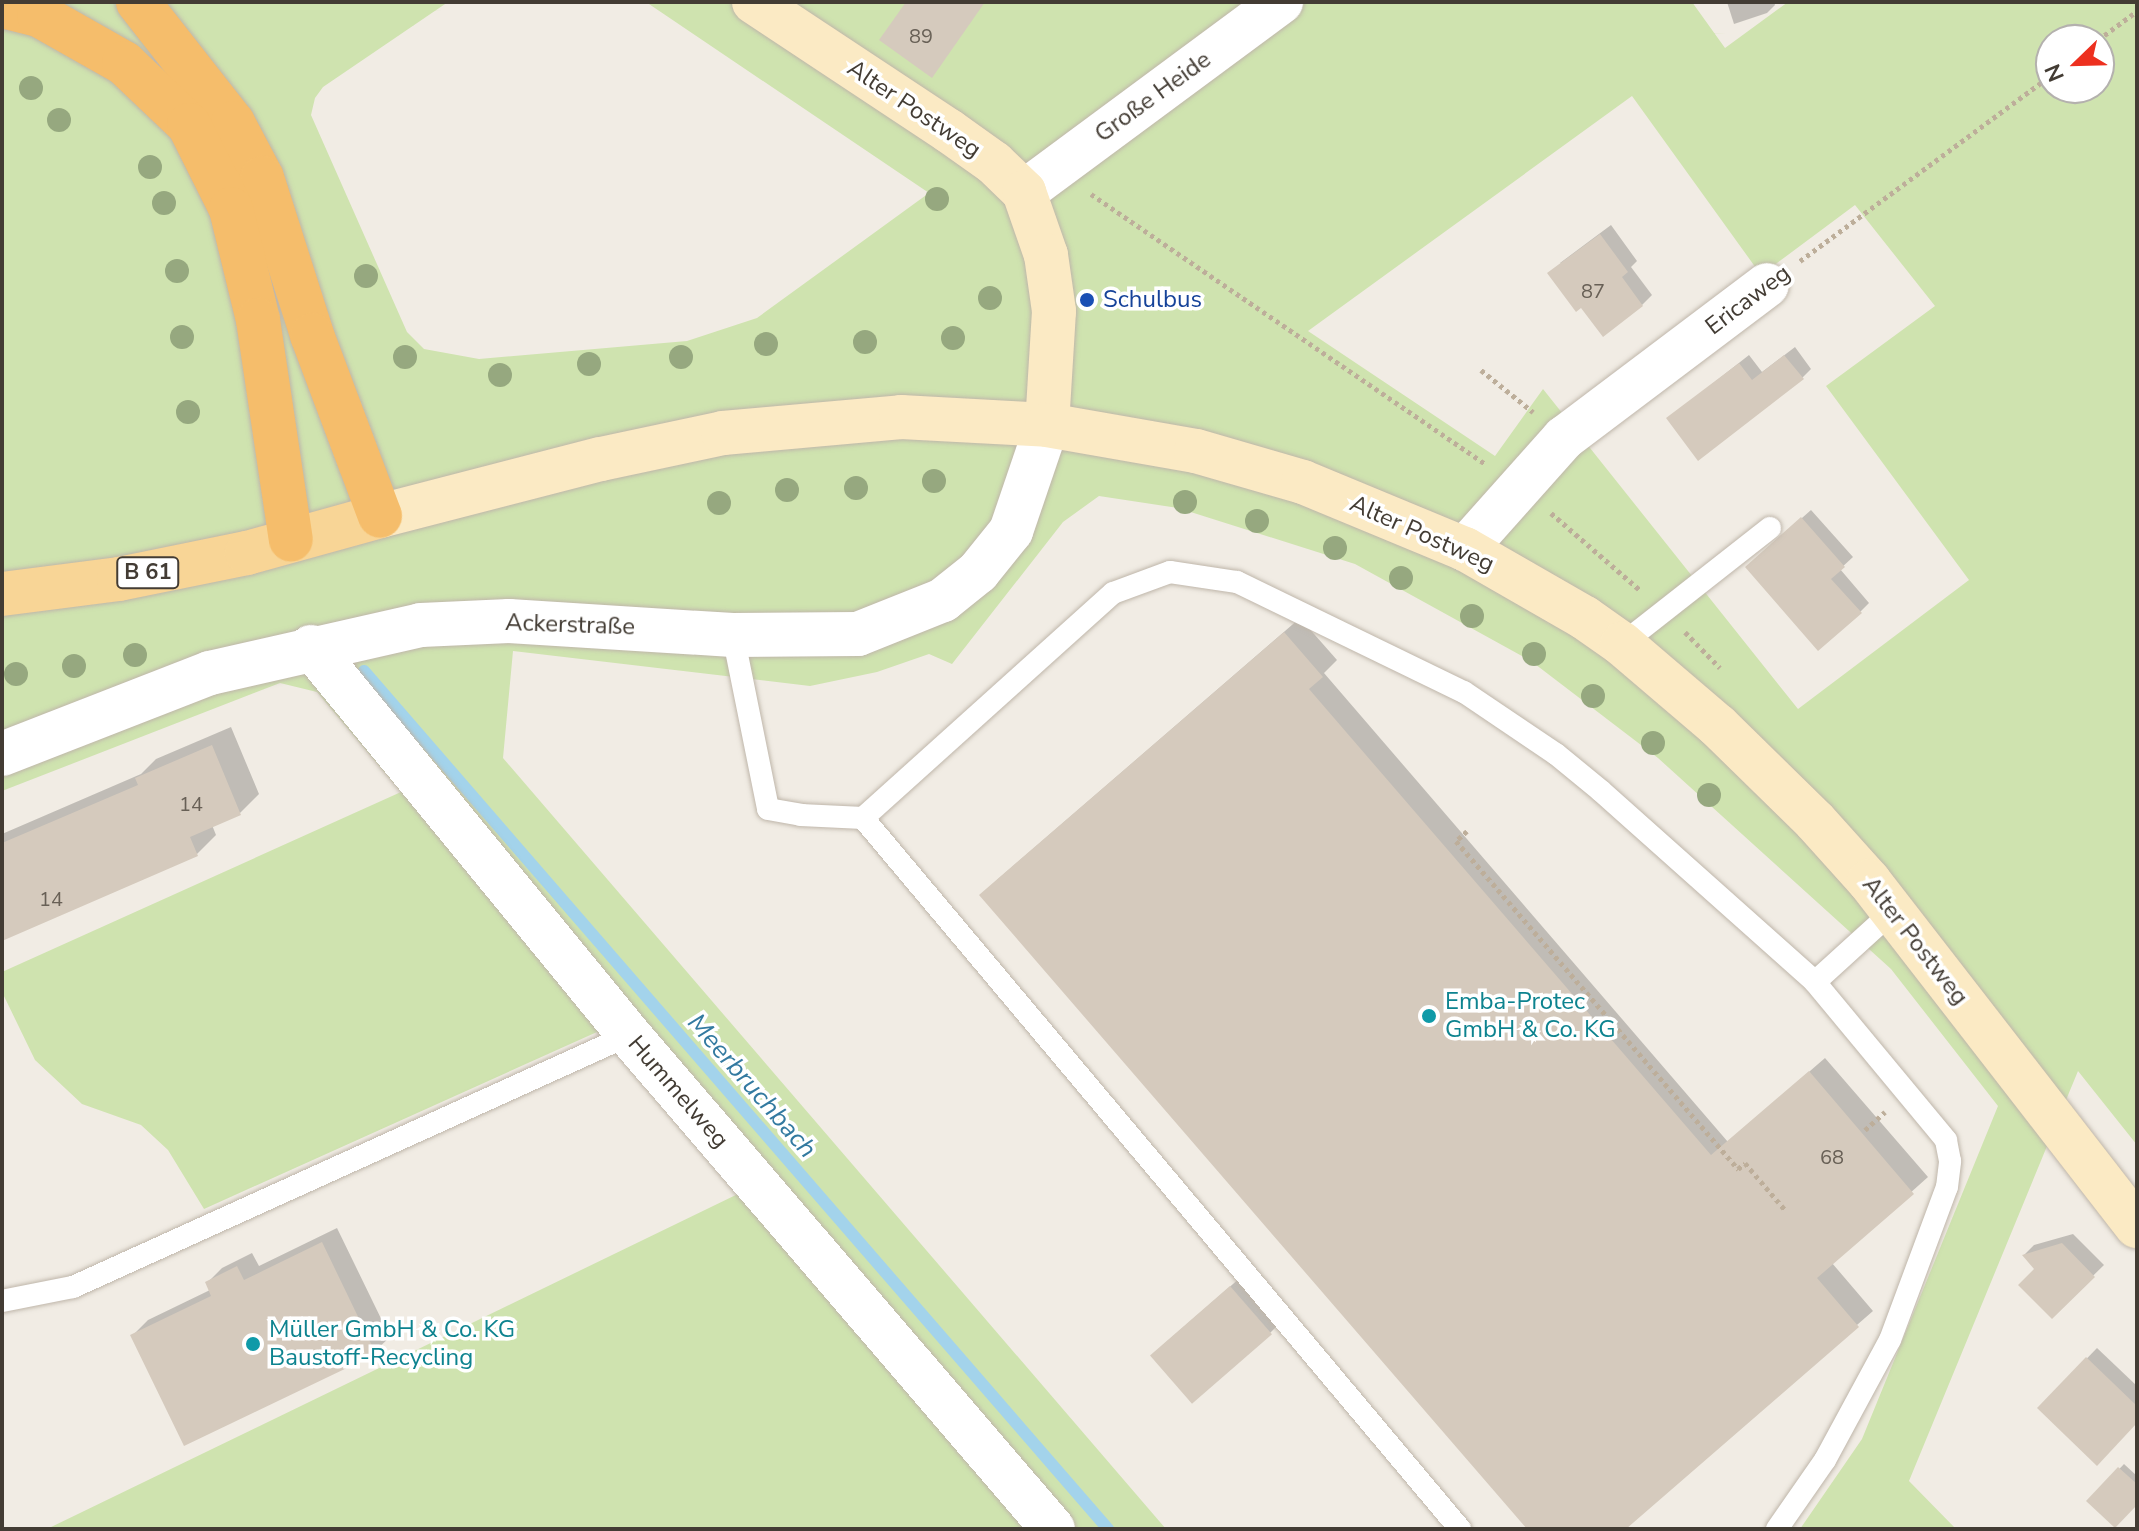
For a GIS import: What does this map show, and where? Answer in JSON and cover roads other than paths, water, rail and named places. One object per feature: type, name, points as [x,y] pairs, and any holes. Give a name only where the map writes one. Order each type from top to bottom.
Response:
[{"type":"highway","points":[[138,2],[233,123],[262,178],[312,335],[380,516]]},
{"type":"highway","points":[[2,6],[39,15],[124,63],[189,125],[231,209],[258,320],[291,540]]},
{"type":"main road","name":"B 61","points":[[2,594],[119,579],[291,540],[380,516]]},
{"type":"street","name":"Alter Postweg","points":[[754,2],[949,131],[994,163],[1024,192],[1046,255],[1054,311],[1047,425],[1196,451],[1303,482],[1465,549],[1585,618],[1622,644],[1718,726],[1815,821],[1893,911],[2137,1226]]},
{"type":"street","name":"Große Heide","points":[[1024,192],[1281,2]]},
{"type":"street","name":"Ericaweg","points":[[1465,549],[1564,438],[1767,285]]},
{"type":"street","points":[[380,516],[601,459],[723,433],[901,417],[1047,425]]},
{"type":"street","name":"Ackerstraße","points":[[2,754],[210,673],[311,647],[421,625],[509,621],[733,635],[858,634],[943,600],[978,572],[1011,531],[1035,470],[1047,425]]},
{"type":"street","name":"Hummelweg","points":[[311,647],[629,1035],[1053,1529]]},
{"type":"lane","points":[[1622,644],[1770,528]]},
{"type":"lane","points":[[733,635],[768,809],[801,815],[863,818],[1113,593],[1170,572],[1237,582],[1464,692],[1556,754],[1815,982],[1946,1140],[1950,1161],[1947,1187],[1890,1340],[1825,1460],[1777,1529]]},
{"type":"lane","points":[[863,818],[1460,1529]]},
{"type":"lane","points":[[1815,982],[1893,911]]},
{"type":"lane","points":[[2,1301],[73,1287],[629,1035]]},
{"type":"waterway","name":"Meerbruchbach","points":[[364,671],[1108,1529]]},
{"type":"place","name":"Schulbus","points":[[1087,300]]},
{"type":"place","name":"Emba-Protec GmbH & Co. KG","points":[[1429,1016]]},
{"type":"place","name":"Müller GmbH & Co. KG Baustoff-Recycling","points":[[253,1344]]}]
